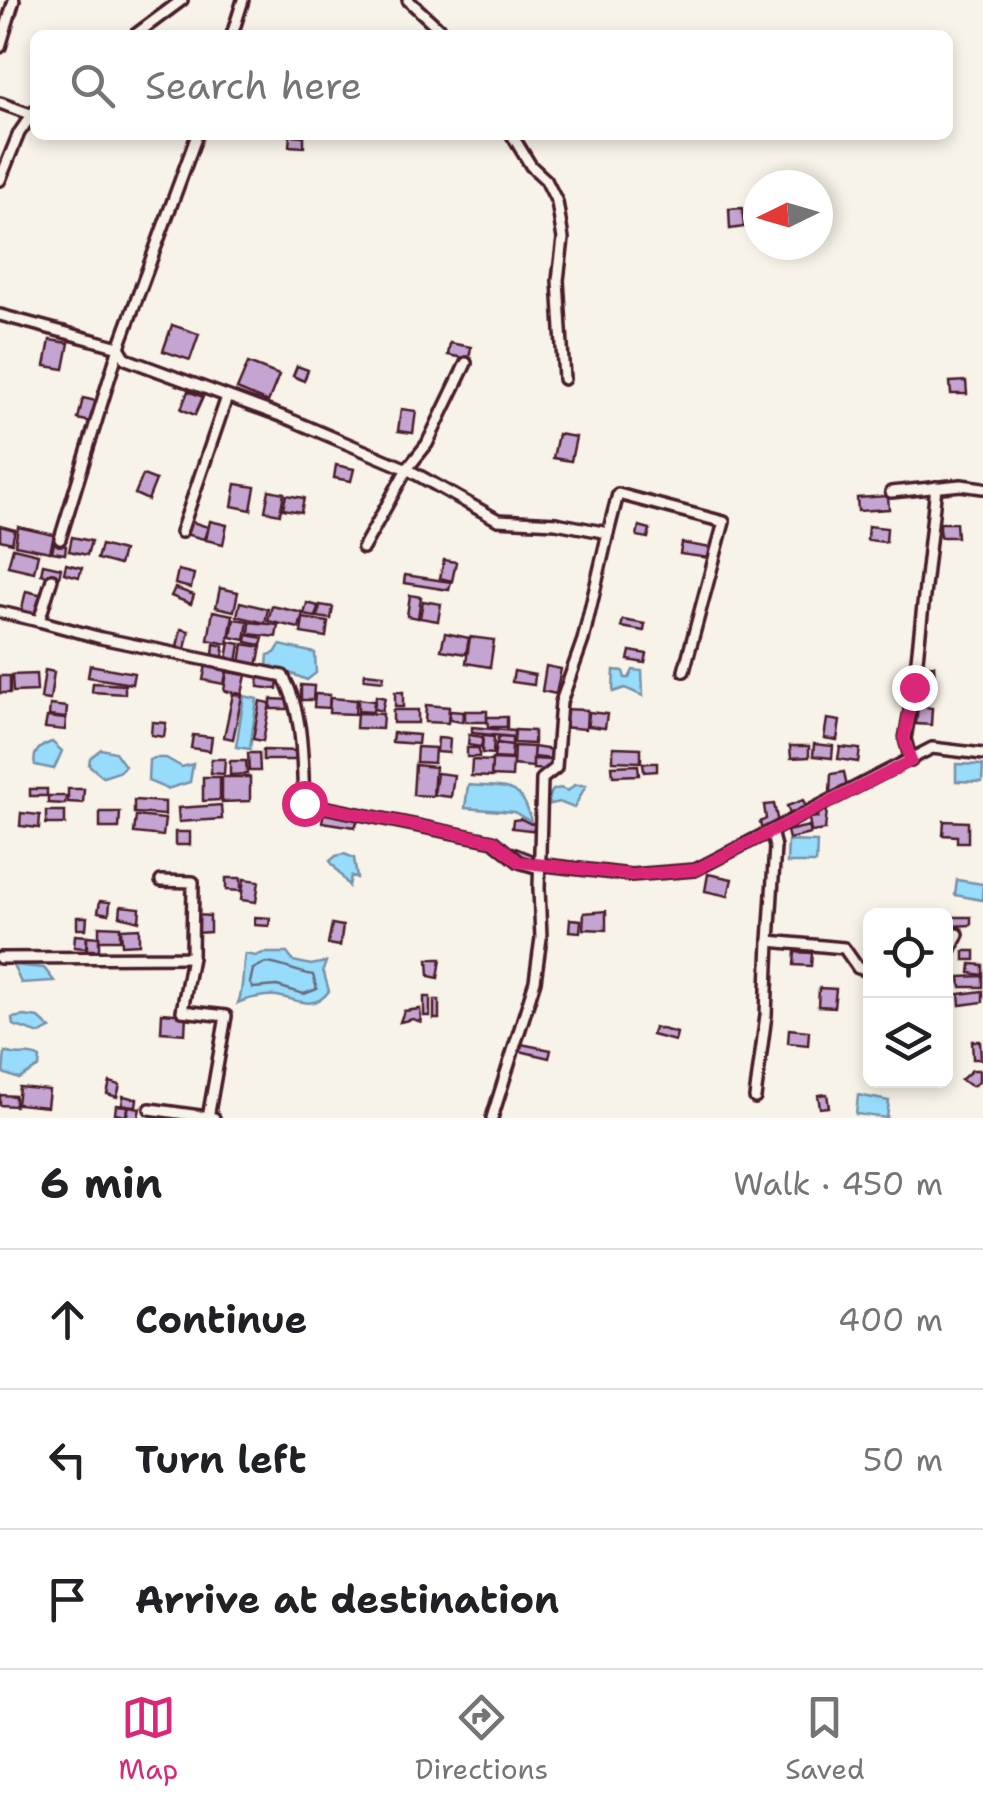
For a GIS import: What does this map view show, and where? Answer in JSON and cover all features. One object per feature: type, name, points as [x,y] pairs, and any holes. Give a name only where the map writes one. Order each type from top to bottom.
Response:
[{"type":"street","points":[[0,46],[14,0]]},
{"type":"street","points":[[142,30],[182,0]]},
{"type":"street","points":[[234,30],[243,0]]},
{"type":"street","points":[[408,0],[441,30]]},
{"type":"street","points":[[0,103],[30,111]]},
{"type":"street","points":[[0,180],[30,116]]},
{"type":"street","points":[[60,539],[119,347],[195,140]]},
{"type":"street","points":[[515,140],[558,202],[563,239],[558,280],[564,378]]},
{"type":"street","points":[[0,315],[119,347],[126,359],[407,469],[498,520],[608,533]]},
{"type":"street","points":[[363,548],[407,469],[427,444],[466,363]]},
{"type":"street","points":[[181,532],[228,397]]},
{"type":"street","points":[[911,761],[904,739],[914,687],[936,487]]},
{"type":"street","points":[[890,492],[936,487],[983,488]]},
{"type":"street","points":[[492,1118],[535,981],[542,938],[542,779],[556,768],[561,702],[584,640],[618,494],[724,522],[684,671]]},
{"type":"street","points":[[39,621],[52,579]]},
{"type":"street","points":[[0,612],[282,676],[291,691],[300,732],[304,803],[494,841],[519,862],[539,866],[632,875],[695,870],[932,748],[983,754]]},
{"type":"street","points":[[754,1098],[766,1015],[775,847],[771,830]]},
{"type":"street","points":[[150,1109],[210,1118],[226,1016],[182,1010],[192,957],[194,882],[161,881]]},
{"type":"street","points":[[953,945],[958,934]]},
{"type":"street","points":[[769,941],[844,948],[863,969]]},
{"type":"street","points":[[0,958],[192,957]]},
{"type":"water","points":[[280,645],[315,653],[316,673],[307,680],[285,671],[273,671],[273,666],[267,666],[268,655]]},
{"type":"water","points":[[614,670],[623,671],[625,678],[633,670],[642,671],[643,696],[625,688],[613,692]]},
{"type":"water","points":[[244,696],[257,699],[250,749],[236,747]]},
{"type":"water","points":[[52,742],[62,751],[54,769],[35,765],[38,750]]},
{"type":"water","points":[[101,749],[115,752],[125,766],[103,777],[89,765],[90,758]]},
{"type":"water","points":[[166,758],[182,767],[193,764],[190,782],[167,789],[148,781],[149,760]]},
{"type":"water","points":[[956,764],[983,765],[982,782],[956,781]]},
{"type":"water","points":[[468,785],[501,787],[517,793],[531,822],[514,812],[465,808]]},
{"type":"water","points":[[574,785],[586,785],[574,808],[559,802],[543,806],[553,790],[568,791]]},
{"type":"water","points":[[788,841],[817,842],[816,863],[787,863]]},
{"type":"water","points":[[344,854],[354,858],[357,878],[351,876],[349,886],[330,861]]},
{"type":"water","points":[[957,880],[983,884],[982,900],[955,895]]},
{"type":"water","points":[[287,953],[293,961],[311,965],[326,962],[323,970],[329,991],[311,1003],[273,996],[238,1003],[245,954]]},
{"type":"water","points":[[13,965],[44,968],[54,981],[21,983]]},
{"type":"water","points":[[12,1018],[39,1018],[51,1029],[40,1034],[13,1025]]},
{"type":"water","points":[[5,1052],[40,1058],[39,1067],[19,1079],[3,1073]]},
{"type":"water","points":[[858,1095],[889,1101],[887,1118],[856,1114]]},
{"type":"building","points":[[290,140],[304,140],[304,147],[289,146]]},
{"type":"building","points":[[742,208],[743,227],[730,229],[729,209]]},
{"type":"building","points":[[172,325],[199,334],[190,360],[163,351]]},
{"type":"building","points":[[50,340],[69,343],[64,369],[45,366]]},
{"type":"building","points":[[450,343],[471,347],[469,359],[448,355]]},
{"type":"building","points":[[248,363],[279,375],[268,402],[237,389]]},
{"type":"building","points":[[297,366],[308,370],[304,381],[293,376]]},
{"type":"building","points":[[966,381],[967,394],[951,394],[950,382]]},
{"type":"building","points":[[188,391],[203,397],[195,415],[181,409]]},
{"type":"building","points":[[83,398],[96,401],[91,422],[78,419]]},
{"type":"building","points":[[401,409],[416,411],[413,433],[398,431]]},
{"type":"building","points":[[558,434],[576,437],[571,461],[553,458]]},
{"type":"building","points":[[336,465],[354,469],[351,481],[334,478]]},
{"type":"building","points":[[143,475],[156,480],[148,500],[135,494]]},
{"type":"building","points":[[236,484],[255,487],[251,510],[232,506]]},
{"type":"building","points":[[269,490],[284,493],[280,514],[265,511]]},
{"type":"building","points":[[286,495],[304,498],[301,512],[283,509]]},
{"type":"building","points":[[888,496],[889,509],[858,511],[857,498]]},
{"type":"building","points":[[189,521],[208,527],[204,539],[185,534]]},
{"type":"building","points":[[210,521],[227,525],[223,544],[206,540]]},
{"type":"building","points":[[940,523],[956,523],[957,537],[940,537]]},
{"type":"building","points":[[0,526],[15,530],[12,543],[0,540]]},
{"type":"building","points":[[639,526],[650,529],[648,538],[637,536]]},
{"type":"building","points":[[868,526],[887,528],[886,542],[867,540]]},
{"type":"building","points":[[18,527],[54,535],[50,552],[15,545]]},
{"type":"building","points":[[72,537],[91,541],[87,555],[69,551]]},
{"type":"building","points":[[54,543],[66,546],[65,554],[52,552]]},
{"type":"building","points":[[682,543],[711,548],[710,558],[680,554]]},
{"type":"building","points":[[101,545],[123,551],[119,565],[97,559]]},
{"type":"building","points":[[13,548],[38,554],[34,572],[8,566]]},
{"type":"building","points":[[444,560],[456,562],[452,581],[440,578]]},
{"type":"building","points":[[43,564],[61,568],[59,578],[41,574]]},
{"type":"building","points":[[66,564],[82,568],[79,577],[64,573]]},
{"type":"building","points":[[178,570],[194,574],[191,588],[175,584]]},
{"type":"building","points":[[405,575],[451,582],[449,590],[404,583]]},
{"type":"building","points":[[175,588],[194,595],[191,604],[171,596]]},
{"type":"building","points":[[220,588],[238,592],[234,611],[216,607]]},
{"type":"building","points":[[26,591],[43,595],[38,616],[21,612]]},
{"type":"building","points":[[410,595],[421,597],[418,618],[407,616]]},
{"type":"building","points":[[423,601],[441,604],[438,621],[420,618]]},
{"type":"building","points":[[240,602],[268,609],[265,623],[237,616]]},
{"type":"building","points":[[307,603],[318,606],[316,617],[304,615]]},
{"type":"building","points":[[320,605],[333,607],[331,619],[318,617]]},
{"type":"building","points":[[272,606],[303,613],[299,628],[268,621]]},
{"type":"building","points":[[213,611],[233,615],[228,644],[208,640]]},
{"type":"building","points":[[303,618],[328,622],[326,637],[301,633]]},
{"type":"building","points":[[234,619],[248,621],[245,640],[231,637]]},
{"type":"building","points":[[623,620],[645,624],[644,631],[621,627]]},
{"type":"building","points":[[250,622],[278,625],[276,637],[249,634]]},
{"type":"building","points":[[181,629],[189,631],[185,649],[177,647]]},
{"type":"building","points":[[445,633],[469,638],[466,654],[441,650]]},
{"type":"building","points":[[247,635],[263,638],[261,645],[246,642]]},
{"type":"building","points":[[470,637],[494,640],[490,667],[466,663]]},
{"type":"building","points":[[230,642],[240,644],[237,662],[227,659]]},
{"type":"building","points":[[214,644],[224,646],[223,657],[213,656]]},
{"type":"building","points":[[243,644],[261,647],[257,666],[240,663]]},
{"type":"building","points":[[630,651],[647,654],[645,663],[628,660]]},
{"type":"building","points":[[90,665],[134,673],[132,684],[88,677]]},
{"type":"building","points":[[206,665],[227,669],[224,684],[203,680]]},
{"type":"building","points":[[934,665],[935,681],[921,682],[920,666]]},
{"type":"building","points":[[546,666],[561,669],[556,694],[542,691]]},
{"type":"building","points":[[45,670],[54,672],[50,700],[41,699]]},
{"type":"building","points":[[514,671],[535,675],[534,685],[512,682]]},
{"type":"building","points":[[227,672],[246,675],[242,694],[224,691]]},
{"type":"building","points":[[365,673],[384,675],[383,681],[364,679]]},
{"type":"building","points":[[36,674],[37,691],[13,692],[12,675]]},
{"type":"building","points":[[0,676],[10,676],[10,693],[0,693]]},
{"type":"building","points":[[259,676],[278,678],[277,689],[258,687]]},
{"type":"building","points":[[93,683],[125,685],[125,694],[92,692]]},
{"type":"building","points":[[301,685],[314,686],[313,700],[301,700]]},
{"type":"building","points":[[395,692],[403,692],[403,707],[395,707]]},
{"type":"building","points":[[233,694],[242,696],[233,739],[224,737]]},
{"type":"building","points":[[315,694],[330,695],[329,708],[314,707]]},
{"type":"building","points":[[376,696],[385,698],[382,711],[374,709]]},
{"type":"building","points":[[330,698],[356,700],[355,714],[329,713]]},
{"type":"building","points":[[271,699],[291,700],[291,709],[271,709]]},
{"type":"building","points":[[358,699],[374,701],[373,712],[358,711]]},
{"type":"building","points":[[260,701],[270,703],[263,741],[253,739]]},
{"type":"building","points":[[50,705],[67,707],[66,718],[49,716]]},
{"type":"building","points":[[426,705],[449,707],[448,723],[425,722]]},
{"type":"building","points":[[918,706],[932,708],[931,725],[916,724]]},
{"type":"building","points":[[562,709],[587,710],[586,729],[561,727]]},
{"type":"building","points":[[393,710],[418,710],[418,723],[393,723]]},
{"type":"building","points":[[450,711],[463,712],[462,722],[449,720]]},
{"type":"building","points":[[465,711],[487,711],[487,722],[465,722]]},
{"type":"building","points":[[589,712],[607,714],[605,728],[588,726]]},
{"type":"building","points":[[357,713],[383,714],[382,729],[356,728]]},
{"type":"building","points":[[47,717],[66,719],[65,730],[45,728]]},
{"type":"building","points":[[487,717],[507,717],[507,727],[488,727]]},
{"type":"building","points":[[827,719],[840,721],[837,740],[824,738]]},
{"type":"building","points":[[152,722],[166,723],[164,737],[151,735]]},
{"type":"building","points":[[472,727],[514,731],[514,737],[472,733]]},
{"type":"building","points":[[515,730],[534,731],[534,744],[514,743]]},
{"type":"building","points":[[393,733],[419,735],[418,744],[392,742]]},
{"type":"building","points":[[193,735],[212,737],[210,751],[191,748]]},
{"type":"building","points":[[469,735],[483,737],[481,747],[468,745]]},
{"type":"building","points":[[483,736],[494,737],[493,754],[482,753]]},
{"type":"building","points":[[498,737],[512,738],[512,745],[497,743]]},
{"type":"building","points":[[438,738],[450,739],[449,753],[437,752]]},
{"type":"building","points":[[496,744],[512,746],[511,759],[494,758]]},
{"type":"building","points":[[814,744],[833,746],[832,758],[813,756]]},
{"type":"building","points":[[514,746],[534,747],[533,767],[513,765]]},
{"type":"building","points":[[790,746],[809,746],[809,757],[791,758]]},
{"type":"building","points":[[417,747],[435,748],[434,763],[416,762]]},
{"type":"building","points":[[534,747],[553,750],[552,759],[533,757]]},
{"type":"building","points":[[613,747],[641,748],[641,762],[613,761]]},
{"type":"building","points":[[840,747],[860,749],[858,762],[838,759]]},
{"type":"building","points":[[467,748],[479,748],[479,757],[467,757]]},
{"type":"building","points":[[263,750],[300,751],[300,760],[263,760]]},
{"type":"building","points":[[248,753],[259,753],[260,771],[249,771]]},
{"type":"building","points":[[211,759],[225,759],[224,774],[211,773]]},
{"type":"building","points":[[492,759],[513,760],[512,777],[491,776]]},
{"type":"building","points":[[533,759],[551,760],[551,770],[533,769]]},
{"type":"building","points":[[472,760],[492,761],[491,777],[471,776]]},
{"type":"building","points":[[230,761],[246,761],[247,774],[230,775]]},
{"type":"building","points":[[643,763],[657,763],[657,771],[644,772]]},
{"type":"building","points":[[415,765],[435,767],[433,796],[413,795]]},
{"type":"building","points":[[638,765],[639,775],[613,776],[612,766]]},
{"type":"building","points":[[844,772],[847,788],[830,793],[831,774]]},
{"type":"building","points":[[437,773],[454,775],[451,797],[434,795]]},
{"type":"building","points":[[203,777],[220,777],[220,800],[203,801]]},
{"type":"building","points":[[222,777],[250,777],[250,801],[222,802]]},
{"type":"building","points":[[30,789],[47,789],[47,796],[30,796]]},
{"type":"building","points":[[68,789],[84,789],[83,803],[68,802]]},
{"type":"building","points":[[48,796],[66,796],[65,804],[48,803]]},
{"type":"building","points":[[134,800],[165,802],[165,815],[134,813]]},
{"type":"building","points":[[803,800],[806,808],[790,814],[787,806]]},
{"type":"building","points":[[774,804],[778,823],[762,831],[760,822],[766,819],[764,805]]},
{"type":"building","points":[[221,805],[222,819],[179,822],[178,808]]},
{"type":"building","points":[[827,810],[825,830],[811,832],[809,818]]},
{"type":"building","points":[[46,811],[65,811],[65,824],[46,824]]},
{"type":"building","points":[[100,812],[120,812],[119,828],[100,828]]},
{"type":"building","points":[[324,812],[359,817],[355,827],[322,822]]},
{"type":"building","points":[[21,813],[40,815],[39,828],[20,826]]},
{"type":"building","points":[[136,816],[165,819],[163,836],[134,833]]},
{"type":"building","points":[[513,820],[531,824],[539,821],[539,831],[512,828]]},
{"type":"building","points":[[944,821],[968,822],[968,842],[943,835]]},
{"type":"building","points":[[809,826],[810,834],[789,839],[787,831]]},
{"type":"building","points":[[175,832],[190,832],[190,845],[175,845]]},
{"type":"building","points":[[513,847],[533,855],[531,860],[511,852]]},
{"type":"building","points":[[708,874],[732,879],[728,896],[705,891]]},
{"type":"building","points":[[226,878],[241,878],[241,891],[226,890]]},
{"type":"building","points":[[244,879],[259,881],[256,902],[241,900]]},
{"type":"building","points":[[100,901],[110,902],[109,914],[98,912]]},
{"type":"building","points":[[121,906],[140,908],[139,921],[120,916]]},
{"type":"building","points":[[606,911],[606,930],[583,929],[584,913]]},
{"type":"building","points":[[196,915],[210,916],[210,932],[196,933]]},
{"type":"building","points":[[77,917],[87,917],[86,929],[77,929]]},
{"type":"building","points":[[255,917],[270,918],[269,926],[255,925]]},
{"type":"building","points":[[953,917],[971,917],[971,925],[953,926]]},
{"type":"building","points":[[570,919],[581,920],[580,932],[569,931]]},
{"type":"building","points":[[332,924],[343,926],[340,946],[328,944]]},
{"type":"building","points":[[99,926],[120,927],[120,940],[99,940]]},
{"type":"building","points":[[139,928],[139,944],[122,945],[121,929]]},
{"type":"building","points":[[75,935],[87,936],[86,948],[74,947]]},
{"type":"building","points":[[87,936],[99,937],[99,950],[87,950]]},
{"type":"building","points":[[964,951],[975,951],[975,960],[964,960]]},
{"type":"building","points":[[795,952],[812,953],[811,966],[794,965]]},
{"type":"building","points":[[428,959],[441,959],[438,978],[429,976]]},
{"type":"building","points":[[971,964],[983,965],[983,975],[970,973]]},
{"type":"building","points":[[983,976],[983,987],[961,987],[960,977]]},
{"type":"building","points":[[819,988],[836,989],[834,1007],[818,1006]]},
{"type":"building","points":[[983,991],[983,1002],[960,1005],[959,994]]},
{"type":"building","points":[[424,997],[430,997],[430,1016],[424,1016]]},
{"type":"building","points":[[434,1000],[439,1000],[439,1019],[434,1019]]},
{"type":"building","points":[[420,1009],[421,1022],[400,1022],[404,1011]]},
{"type":"building","points":[[162,1013],[186,1015],[185,1034],[161,1032]]},
{"type":"building","points":[[654,1027],[677,1033],[675,1041],[652,1035]]},
{"type":"building","points":[[789,1029],[809,1031],[808,1045],[788,1043]]},
{"type":"building","points":[[972,1041],[980,1041],[981,1059],[973,1059]]},
{"type":"building","points":[[521,1044],[551,1050],[549,1058],[520,1051]]},
{"type":"building","points":[[972,1070],[979,1070],[979,1082],[972,1086],[961,1080]]},
{"type":"building","points":[[110,1082],[120,1085],[117,1097],[107,1094]]},
{"type":"building","points":[[19,1087],[49,1090],[47,1107],[17,1104]]},
{"type":"building","points":[[827,1094],[829,1107],[820,1108],[818,1095]]},
{"type":"building","points":[[0,1095],[15,1096],[15,1106],[0,1105]]},
{"type":"building","points":[[123,1096],[137,1099],[136,1106],[122,1105]]},
{"type":"building","points":[[116,1105],[127,1106],[126,1116],[115,1114]]},
{"type":"building","points":[[129,1106],[140,1108],[138,1118],[126,1118]]},
{"type":"route","points":[[304,803],[494,841],[519,862],[632,875],[695,870],[911,761],[904,739],[914,687]]}]
